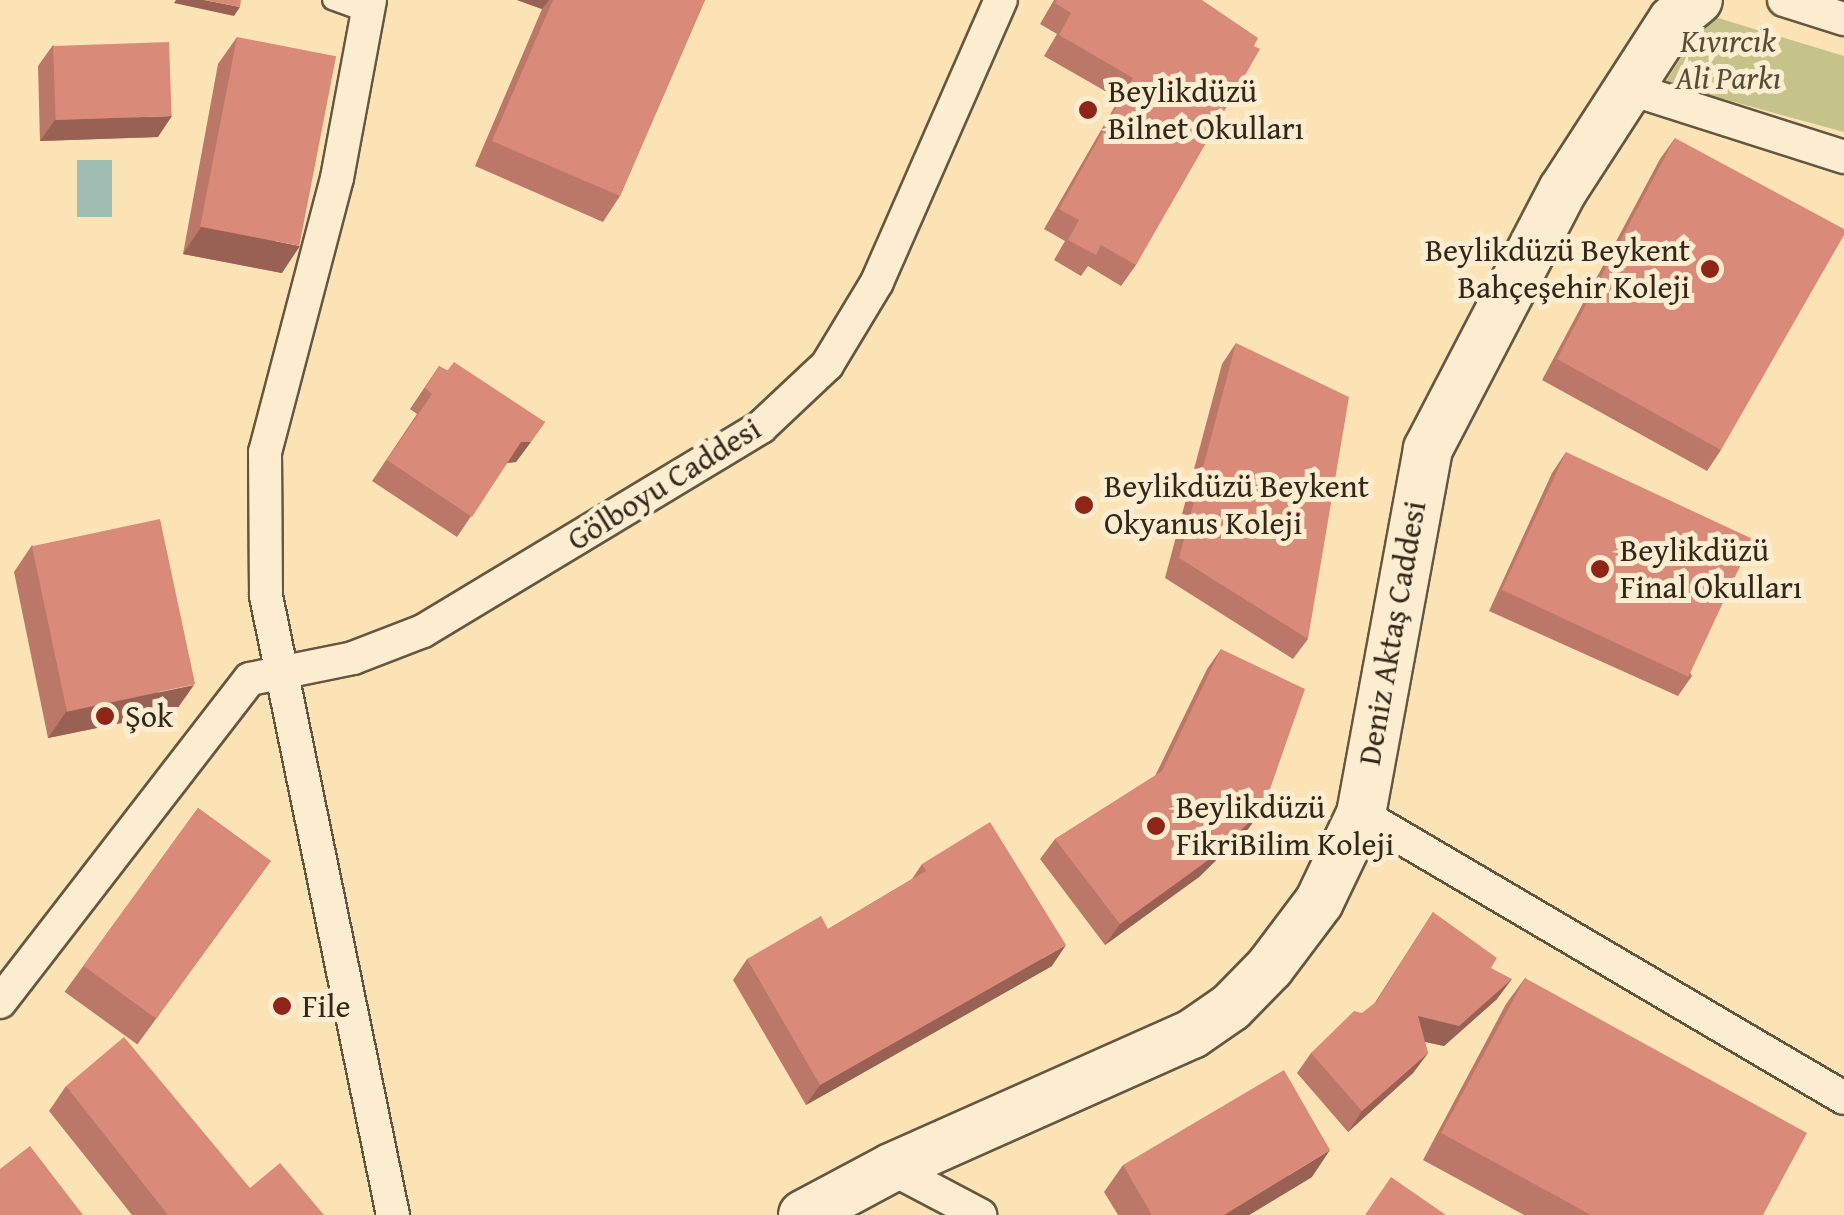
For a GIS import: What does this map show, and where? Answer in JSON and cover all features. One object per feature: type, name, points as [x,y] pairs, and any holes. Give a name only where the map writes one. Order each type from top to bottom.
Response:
[{"type":"street","name":"Gölboyu Caddesi","points":[[0,1002],[225,704],[250,679],[354,658],[423,631],[761,427],[827,365],[877,282],[1001,0]]},
{"type":"street","name":"Deniz Aktaş Caddesi","points":[[803,1215],[891,1168],[1192,1034],[1231,1008],[1318,902],[1361,814],[1428,449],[1563,190],[1673,20],[1698,0]]},
{"type":"street","points":[[1784,0],[1844,18]]},
{"type":"street","points":[[369,7],[338,178],[265,452],[266,596],[393,1215]]},
{"type":"street","points":[[1628,88],[1844,157]]},
{"type":"street","points":[[1361,814],[1844,1098]]},
{"type":"street","points":[[891,1168],[980,1215]]},
{"type":"lane","points":[[332,0],[369,7]]},
{"type":"green space","name":"Kıvırcık Ali Parkı","points":[[1708,15],[1844,56],[1844,132],[1665,83]]},
{"type":"water","points":[[77,160],[112,160],[112,217],[77,217]]},
{"type":"building","points":[[204,0],[241,0],[240,7]]},
{"type":"building","points":[[553,0],[705,0],[620,196],[492,141]]},
{"type":"building","points":[[1202,0],[1258,38],[1254,46],[1260,49],[1136,265],[1101,245],[1096,255],[1068,240],[1079,220],[1059,209],[1133,78],[1059,35],[1071,13],[1055,3]]},
{"type":"building","points":[[237,37],[336,56],[299,246],[200,226]]},
{"type":"building","points":[[169,42],[172,116],[56,120],[53,46]]},
{"type":"building","points":[[1675,138],[1844,229],[1721,450],[1557,359]]},
{"type":"building","points":[[1236,343],[1349,397],[1308,639],[1179,558]]},
{"type":"building","points":[[454,362],[545,422],[531,442],[521,442],[472,517],[387,460],[432,394],[425,388],[439,366],[447,371]]},
{"type":"building","points":[[1566,452],[1753,539],[1688,677],[1502,590]]},
{"type":"building","points":[[160,519],[195,684],[67,712],[32,546]]},
{"type":"building","points":[[1221,649],[1305,689],[1263,809],[1214,856],[1120,924],[1055,839],[1162,771]]},
{"type":"building","points":[[198,808],[271,861],[156,1019],[83,966]]},
{"type":"building","points":[[990,822],[1066,945],[820,1085],[747,959],[821,916],[828,929],[926,871],[922,864]]},
{"type":"building","points":[[1433,912],[1497,958],[1491,968],[1512,979],[1459,1026],[1418,1016],[1428,1053],[1362,1111],[1311,1053],[1354,1011],[1362,1013],[1377,1001]]},
{"type":"building","points":[[1525,978],[1807,1133],[1763,1215],[1591,1215],[1441,1133]]},
{"type":"building","points":[[124,1037],[250,1188],[280,1163],[324,1215],[168,1215],[66,1086]]},
{"type":"building","points":[[1284,1070],[1330,1150],[1224,1215],[1152,1215],[1123,1165]]},
{"type":"building","points":[[30,1146],[83,1215],[0,1215],[0,1169]]},
{"type":"building","points":[[1391,1177],[1446,1215],[1365,1215]]},
{"type":"place","name":"Beylikdüzü Bilnet Okulları","points":[[1088,110]]},
{"type":"place","name":"Beylikdüzü Beykent Bahçeşehir Koleji","points":[[1710,269]]},
{"type":"place","name":"Beylikdüzü Beykent Okyanus Koleji","points":[[1084,505]]},
{"type":"place","name":"Beylikdüzü Final Okulları","points":[[1600,569]]},
{"type":"place","name":"Şok","points":[[105,716]]},
{"type":"place","name":"Beylikdüzü FikriBilim Koleji","points":[[1156,826]]},
{"type":"place","name":"File","points":[[282,1006]]}]
